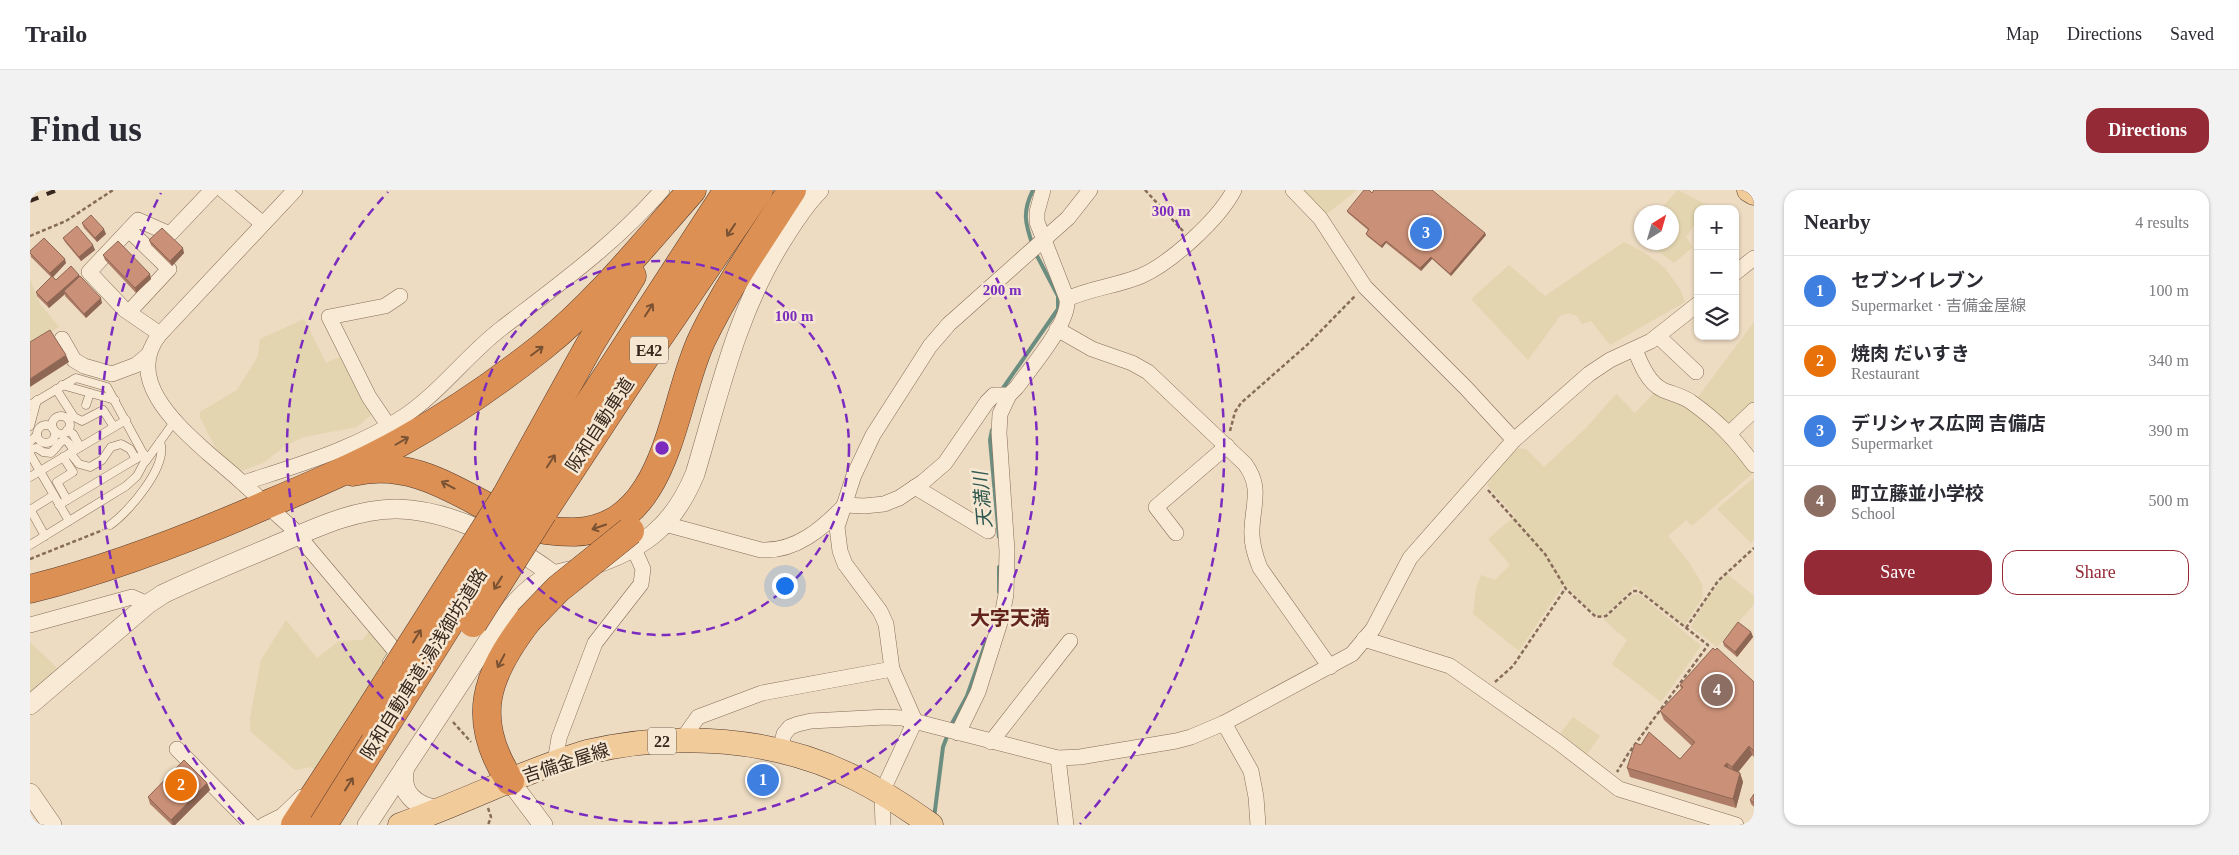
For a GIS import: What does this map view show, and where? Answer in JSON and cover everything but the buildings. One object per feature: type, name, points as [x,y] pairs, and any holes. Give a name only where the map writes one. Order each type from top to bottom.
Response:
[{"type":"highway","points":[[30,589],[106,569],[140,557],[327,478],[401,442],[491,385],[543,347],[617,275],[693,190]]},
{"type":"highway","points":[[295,825],[363,721],[525,503],[609,311],[693,190]]},
{"type":"highway","name":"阪和自動車道","points":[[525,503],[728,190]]},
{"type":"highway","name":"阪和自動車道","points":[[525,503],[620,394],[759,190]]},
{"type":"highway","points":[[327,478],[370,469],[415,472],[438,480],[536,529],[558,532],[580,531],[596,529],[610,523],[624,514],[650,485],[672,431],[689,372],[701,341],[714,316],[792,190]]},
{"type":"highway","points":[[510,781],[491,748],[486,718],[487,700],[492,681],[500,663],[528,620],[558,588],[632,540],[662,497],[673,476],[717,341],[743,280],[774,218]]},
{"type":"highway","name":"阪和自動車道;湯浅御坊道路","points":[[323,825],[525,503]]},
{"type":"highway","name":"阪和自動車道;湯浅御坊道路","points":[[344,825],[525,503]]},
{"type":"main road","points":[[1749,190],[1754,193]]},
{"type":"main road","name":"吉備金屋線","points":[[400,825],[555,762],[586,752],[616,747],[681,741],[744,744],[780,750],[829,766],[882,792],[926,822]]},
{"type":"street","points":[[160,334],[129,312],[89,272],[138,220],[170,234],[212,190]]},
{"type":"street","points":[[223,190],[264,224]]},
{"type":"street","points":[[62,339],[74,360],[84,366],[112,374],[136,365],[149,354],[160,334],[295,190]]},
{"type":"street","points":[[243,483],[359,441],[388,425],[427,398],[493,335],[607,247],[662,190]]},
{"type":"street","points":[[367,825],[511,608],[531,589],[554,575],[583,568],[632,540],[665,524],[683,498],[695,474],[728,358],[755,289],[794,221],[819,190]]},
{"type":"street","points":[[957,733],[978,692],[1002,616],[1006,594],[1007,551],[999,433],[1000,414],[1009,395],[1017,387],[1058,329],[1066,314],[1068,299],[1042,241],[1037,212],[1043,190]]},
{"type":"street","points":[[883,825],[882,792],[915,721],[892,669],[888,634],[880,611],[851,574],[840,551],[837,527],[854,475],[874,435],[930,346],[949,324],[1075,211],[1090,190]]},
{"type":"street","points":[[1068,299],[1083,292],[1142,276],[1160,265],[1208,224],[1234,190]]},
{"type":"street","points":[[1293,190],[1320,218],[1365,287],[1466,388],[1514,440]]},
{"type":"street","points":[[129,230],[169,270],[129,312]]},
{"type":"street","points":[[1739,270],[1754,258]]},
{"type":"street","points":[[388,425],[369,398],[329,317],[385,306],[400,296]]},
{"type":"street","points":[[780,750],[784,734],[790,727],[811,721],[886,717],[915,721],[1058,758],[1080,757],[1191,738],[1224,723],[1352,654],[1372,629],[1410,558],[1514,440],[1589,374],[1610,360],[1658,336],[1694,307]]},
{"type":"street","points":[[1058,329],[1100,353],[1123,359],[1148,372],[1245,464],[1256,483],[1252,535],[1254,552],[1260,568],[1330,667]]},
{"type":"street","points":[[1658,336],[1696,372]]},
{"type":"street","points":[[1635,349],[1643,369],[1660,389],[1689,400],[1730,433],[1754,465]]},
{"type":"street","points":[[149,354],[148,364],[152,386],[163,408],[174,422],[258,497]]},
{"type":"street","points":[[665,524],[761,550],[772,551],[795,544],[826,525],[845,505],[884,504],[915,487],[945,463],[987,402],[994,395],[1009,395]]},
{"type":"street","points":[[1730,433],[1754,410]]},
{"type":"street","points":[[1176,533],[1156,507],[1229,448]]},
{"type":"street","points":[[915,487],[988,531]]},
{"type":"street","points":[[30,705],[148,604],[181,586],[298,536],[363,513],[384,510],[413,510],[443,518],[490,534],[526,555],[554,575]]},
{"type":"street","points":[[264,825],[282,816],[304,795],[397,653],[298,536],[273,511]]},
{"type":"street","points":[[555,762],[559,738],[595,643],[641,584],[643,569],[632,540]]},
{"type":"street","points":[[30,625],[132,597],[148,604]]},
{"type":"street","points":[[1364,639],[1450,666],[1558,742],[1610,785],[1628,794],[1736,825]]},
{"type":"street","points":[[991,742],[1070,642]]},
{"type":"street","points":[[681,741],[698,717],[762,693],[892,669]]},
{"type":"street","points":[[1224,723],[1251,771],[1256,797],[1258,825]]},
{"type":"street","points":[[177,749],[252,825]]},
{"type":"street","points":[[1058,758],[1066,825]]},
{"type":"street","points":[[405,766],[403,784],[410,797],[429,809],[440,810]]},
{"type":"street","points":[[510,781],[543,825]]},
{"type":"street","points":[[30,793],[52,825]]},
{"type":"lane","points":[[30,426],[34,403],[76,378],[87,380],[107,387],[145,457]]},
{"type":"lane","points":[[59,387],[115,400]]},
{"type":"lane","points":[[59,387],[75,418],[82,421],[103,410],[114,427]]},
{"type":"lane","points":[[86,405],[90,393]]},
{"type":"lane","points":[[37,435],[40,440],[48,442],[54,437],[53,421],[60,416],[67,420],[68,430]]},
{"type":"lane","points":[[30,477],[126,420]]},
{"type":"lane","points":[[31,543],[130,483],[145,457],[160,442],[174,422]]},
{"type":"lane","points":[[30,442],[37,435],[38,429],[42,425],[49,425],[60,434],[68,430]]},
{"type":"lane","points":[[67,500],[57,482],[73,472],[72,433],[68,430]]},
{"type":"lane","points":[[30,449],[37,448],[43,452],[51,453],[58,443],[65,441],[70,443],[72,452],[79,464],[90,467],[102,460],[108,449],[121,444],[130,449],[136,459]]},
{"type":"lane","points":[[110,525],[124,515],[156,470],[163,450],[160,442]]},
{"type":"lane","points":[[30,454],[70,521]]},
{"type":"lane","points":[[60,505],[136,459],[145,457]]},
{"type":"lane","points":[[45,536],[30,509],[54,496]]},
{"type":"path","points":[[30,236],[66,221],[113,190]]},
{"type":"path","points":[[1145,190],[1165,210],[1190,241]]},
{"type":"path","points":[[1229,448],[1231,426],[1238,408],[1365,287]]},
{"type":"path","points":[[1479,480],[1545,554],[1565,589],[1591,613],[1599,617],[1607,615],[1633,592],[1639,591],[1708,646],[1628,754],[1610,785]]},
{"type":"path","points":[[30,559],[110,525]]},
{"type":"path","points":[[1686,628],[1718,581],[1754,548]]},
{"type":"path","points":[[1488,692],[1499,677],[1513,666],[1565,589]]},
{"type":"shaded area","points":[[1303,190],[1357,190],[1324,216]]},
{"type":"shaded area","points":[[1678,190],[1707,205],[1694,205],[1694,226],[1686,237],[1693,247],[1674,263],[1656,250],[1679,250],[1679,205],[1664,205]]},
{"type":"shaded area","points":[[1624,242],[1634,247],[1634,250],[1642,251],[1664,267],[1680,289],[1685,302],[1610,345],[1591,321],[1582,324],[1577,316],[1569,313],[1560,316],[1528,360],[1471,299],[1509,265],[1545,296]]},
{"type":"shaded area","points":[[30,279],[40,304],[59,327],[30,346]]},
{"type":"shaded area","points":[[304,319],[326,363],[346,354],[373,413],[357,427],[304,437],[285,446],[263,463],[238,472],[216,449],[200,417],[200,412],[237,390],[258,356],[260,339]]},
{"type":"shaded area","points":[[1754,322],[1754,405],[1726,426],[1695,401]]},
{"type":"shaded area","points":[[1655,392],[1682,401],[1715,424],[1754,472],[1692,526],[1686,520],[1668,536],[1689,562],[1702,584],[1703,597],[1684,626],[1635,586],[1604,617],[1594,614],[1564,584],[1519,651],[1473,614],[1476,588],[1481,575],[1495,580],[1510,565],[1488,539],[1515,516],[1487,485],[1505,457],[1516,448],[1526,449],[1544,467],[1586,428],[1616,394],[1635,413]]},
{"type":"shaded area","points":[[1754,478],[1754,540],[1751,543],[1717,509]]},
{"type":"shaded area","points":[[1727,574],[1754,596],[1754,604],[1717,647],[1691,627],[1707,598]]},
{"type":"shaded area","points":[[1639,594],[1701,646],[1661,702],[1612,664],[1627,640],[1604,620],[1632,595]]},
{"type":"shaded area","points":[[286,620],[317,658],[339,641],[362,640],[370,630],[390,652],[315,770],[311,767],[295,770],[250,731],[250,718],[261,660]]},
{"type":"shaded area","points":[[30,642],[57,668],[30,692]]},
{"type":"shaded area","points":[[1573,717],[1600,736],[1585,757],[1559,735]]},
{"type":"waterway","name":"天満川","points":[[1033,190],[1027,205],[1026,218],[1033,246]]},
{"type":"waterway","name":"天満川","points":[[1001,391],[1058,309],[1058,296],[1035,252]]},
{"type":"waterway","name":"天満川","points":[[992,430],[990,440],[999,537]]},
{"type":"waterway","name":"天満川","points":[[999,567],[999,592]]},
{"type":"waterway","name":"天満川","points":[[950,727],[967,696],[986,642]]},
{"type":"waterway","name":"天満川","points":[[934,818],[943,747],[948,734]]},
{"type":"railway","points":[[30,201],[57,190]]},
{"type":"place","name":"デリシャス広岡 吉備店","points":[[1426,233]]},
{"type":"place","name":"町立藤並小学校","points":[[1717,690]]},
{"type":"place","name":"セブンイレブン","points":[[763,780]]},
{"type":"place","name":"焼肉 だいすき","points":[[181,785]]},
{"type":"district","name":"大字天満","points":[[1010,618]]}]
